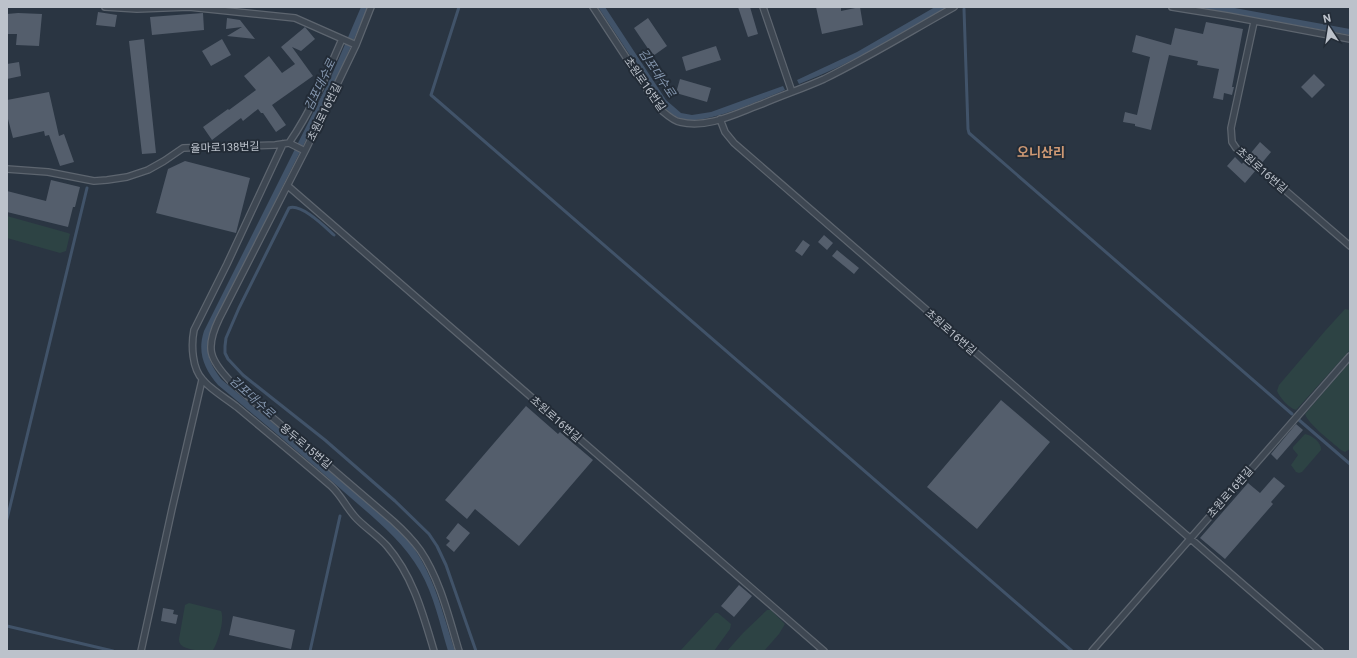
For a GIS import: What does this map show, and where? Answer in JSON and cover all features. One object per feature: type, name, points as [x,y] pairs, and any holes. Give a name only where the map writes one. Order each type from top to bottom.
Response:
[{"type":"lane","points":[[105,7],[137,9],[189,7],[295,18],[356,45]]},
{"type":"lane","name":"초원로16번길","points":[[306,151],[356,45],[371,7]]},
{"type":"lane","name":"초원로16번길","points":[[593,7],[660,109],[668,116],[680,122],[709,123],[822,80],[863,59],[954,7]]},
{"type":"lane","points":[[763,7],[792,92]]},
{"type":"lane","points":[[1172,7],[1350,39]]},
{"type":"lane","name":"초원로16번길","points":[[1254,22],[1231,128],[1232,142],[1236,148],[1350,246]]},
{"type":"lane","points":[[342,39],[296,133],[286,143],[194,330],[192,341],[193,352],[197,369],[202,380],[331,486],[338,493],[356,519],[386,545],[404,569],[414,590],[434,651]]},
{"type":"lane","name":"초원로16번길","points":[[720,119],[725,132],[734,144],[1190,538]]},
{"type":"lane","points":[[286,143],[306,151]]},
{"type":"lane","name":"율마로138번길","points":[[7,169],[48,172],[94,181],[107,180],[127,177],[148,170],[183,148],[261,146],[286,143]]},
{"type":"lane","name":"용두로15번길","points":[[306,151],[245,266],[212,333],[212,356],[221,371],[231,382],[393,521],[411,539],[432,572],[459,651]]},
{"type":"lane","name":"초원로16번길","points":[[288,186],[824,651]]},
{"type":"lane","name":"초원로16번길","points":[[1092,651],[1350,356]]},
{"type":"lane","points":[[141,651],[170,516],[202,380]]},
{"type":"lane","points":[[1190,538],[1320,651]]},
{"type":"green space","points":[[7,216],[70,234],[66,251],[60,253],[7,238]]},
{"type":"green space","points":[[1345,309],[1350,310],[1350,350],[1296,410],[1293,409],[1278,394],[1277,391],[1279,385]]},
{"type":"green space","points":[[1350,362],[1350,449],[1345,452],[1316,428],[1305,414]]},
{"type":"green space","points":[[1305,434],[1316,440],[1321,447],[1321,450],[1302,472],[1299,473],[1296,472],[1291,465],[1298,455],[1293,447]]},
{"type":"green space","points":[[189,603],[221,611],[222,625],[219,637],[213,650],[202,651],[190,649],[184,647],[180,643],[179,639],[185,605]]},
{"type":"green space","points":[[767,610],[771,610],[785,624],[779,634],[764,651],[727,651],[743,633]]},
{"type":"green space","points":[[715,613],[718,613],[731,624],[730,629],[714,651],[680,651]]},
{"type":"water","points":[[361,7],[368,7],[337,78],[217,318],[210,335],[208,351],[214,369],[221,379],[393,525],[415,549],[424,564],[439,600],[455,651],[448,651],[436,610],[425,580],[404,548],[375,519],[218,385],[209,373],[203,360],[201,346],[204,331],[331,77]]},
{"type":"water","points":[[598,7],[605,7],[666,100],[681,113],[692,115],[711,112],[783,86],[785,90],[717,116],[689,120],[679,118],[670,113],[663,105]]},
{"type":"water","points":[[935,7],[948,7],[856,58],[799,84],[797,80],[857,52]]},
{"type":"water","points":[[1196,7],[1229,7],[1350,29],[1350,35]]},
{"type":"building","points":[[738,7],[750,7],[758,34],[748,37]]},
{"type":"building","points":[[816,7],[841,7],[841,11],[860,7],[863,25],[822,34]]},
{"type":"building","points":[[98,12],[117,15],[115,27],[96,25]]},
{"type":"building","points":[[203,13],[204,30],[152,35],[150,17]]},
{"type":"building","points":[[7,14],[42,14],[39,46],[16,45],[17,34],[7,34]]},
{"type":"building","points":[[227,18],[240,20],[255,39],[227,36],[242,27],[226,29]]},
{"type":"building","points":[[648,18],[667,46],[653,56],[634,28]]},
{"type":"building","points":[[1206,22],[1243,29],[1232,87],[1234,87],[1232,95],[1224,93],[1223,100],[1213,98],[1219,69],[1197,65],[1198,61],[1169,55],[1151,130],[1135,126],[1135,124],[1123,122],[1125,112],[1137,115],[1150,57],[1132,52],[1136,35],[1171,45],[1175,28],[1203,34]]},
{"type":"building","points":[[305,27],[315,39],[301,51],[292,47],[313,76],[272,105],[286,125],[276,132],[263,113],[261,113],[258,109],[243,121],[241,118],[212,140],[203,127],[256,90],[244,76],[269,56],[282,73],[295,64],[281,47]]},
{"type":"building","points":[[144,39],[156,153],[142,154],[129,41]]},
{"type":"building","points":[[222,39],[231,55],[211,66],[202,51]]},
{"type":"building","points":[[716,46],[721,60],[686,71],[682,57]]},
{"type":"building","points":[[19,62],[21,76],[7,79],[7,64]]},
{"type":"building","points":[[1314,74],[1325,85],[1312,98],[1301,87]]},
{"type":"building","points":[[680,79],[711,88],[707,102],[676,93]]},
{"type":"building","points":[[49,92],[59,136],[64,134],[74,162],[60,166],[49,135],[45,136],[44,131],[13,138],[7,119],[7,100]]},
{"type":"building","points":[[1260,142],[1271,152],[1261,164],[1250,154]]},
{"type":"building","points":[[1235,157],[1242,164],[1244,161],[1256,170],[1245,183],[1227,166]]},
{"type":"building","points":[[185,161],[250,178],[236,233],[156,213],[168,169]]},
{"type":"building","points":[[51,180],[80,187],[68,227],[7,212],[7,191],[46,201]]},
{"type":"building","points":[[824,235],[833,243],[827,250],[818,242]]},
{"type":"building","points":[[803,240],[810,245],[802,256],[795,251]]},
{"type":"building","points":[[837,250],[859,268],[854,274],[832,256]]},
{"type":"building","points":[[1001,400],[1050,442],[977,529],[927,487]]},
{"type":"building","points":[[526,406],[558,434],[560,432],[593,460],[519,546],[475,509],[467,519],[445,500]]},
{"type":"building","points":[[1296,424],[1303,430],[1277,460],[1271,454]]},
{"type":"building","points":[[1274,477],[1285,486],[1271,502],[1273,504],[1225,559],[1200,538],[1248,483],[1260,493]]},
{"type":"building","points":[[458,523],[470,533],[454,552],[446,545],[450,541],[446,538]]},
{"type":"building","points":[[739,585],[752,596],[734,617],[721,606]]},
{"type":"building","points":[[163,608],[174,610],[173,614],[178,615],[176,624],[161,621]]},
{"type":"building","points":[[233,616],[295,630],[291,649],[229,635]]},
{"type":"waterway","points":[[459,7],[431,95],[1072,651]]},
{"type":"waterway","points":[[964,9],[969,133],[1292,414]]},
{"type":"waterway","points":[[7,519],[87,188]]},
{"type":"waterway","name":"김포대수로","points":[[334,235],[306,212],[294,207],[289,208],[239,308],[226,338],[225,353],[228,359],[243,375],[325,440],[395,501],[429,534],[437,546],[446,565],[476,651]]},
{"type":"waterway","points":[[1299,420],[1350,464]]},
{"type":"waterway","points":[[310,651],[340,516]]},
{"type":"waterway","points":[[7,626],[113,651]]},
{"type":"district","name":"오니산리","points":[[1041,152]]}]
